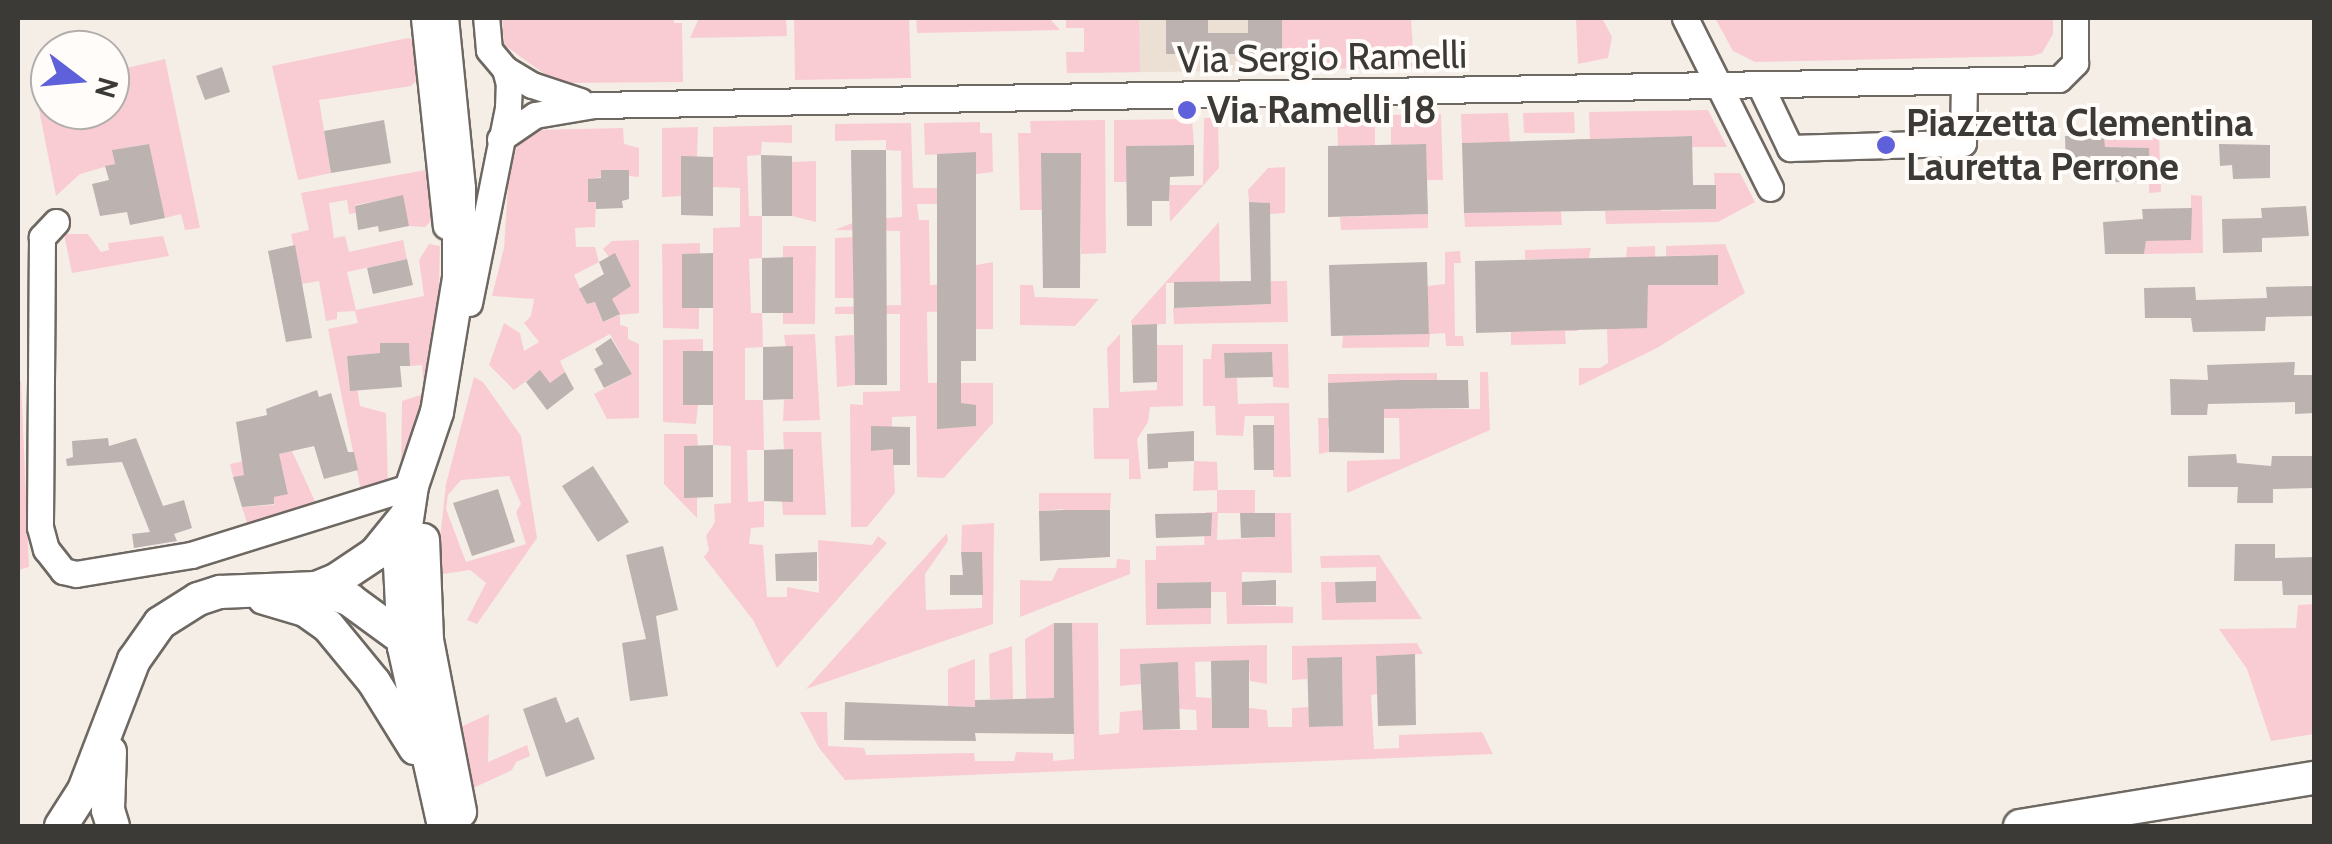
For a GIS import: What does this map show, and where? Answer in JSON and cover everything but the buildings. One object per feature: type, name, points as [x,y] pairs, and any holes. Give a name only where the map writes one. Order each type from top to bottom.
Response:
[{"type":"main road","points":[[442,18],[458,189],[459,278],[438,412],[400,565],[405,640],[428,769],[444,826]]},
{"type":"main road","points":[[460,18],[472,195],[470,303],[415,503],[427,640],[462,826]]},
{"type":"main road","points":[[316,588],[356,570],[415,503]]},
{"type":"main road","points":[[61,826],[84,790],[134,660],[160,623],[188,604],[220,592],[316,588],[350,600],[405,640],[416,652],[430,734],[455,790]]},
{"type":"main road","points":[[220,592],[284,602],[379,656],[390,658],[405,640]]},
{"type":"main road","points":[[328,626],[374,682],[428,769]]},
{"type":"main road","points":[[113,826],[107,778],[115,713]]},
{"type":"main road","points":[[2020,826],[2314,778]]},
{"type":"street","points":[[424,18],[447,231]]},
{"type":"street","points":[[486,18],[489,50],[505,69],[553,94],[594,105]]},
{"type":"street","points":[[1685,18],[1770,188]]},
{"type":"street","name":"Via Sergio Ramelli","points":[[594,105],[2050,80],[2066,76],[2075,63],[2075,18]]},
{"type":"street","points":[[470,303],[508,108],[505,69]]},
{"type":"street","points":[[1760,86],[1790,148],[1963,144],[1964,82]]},
{"type":"street","points":[[500,138],[535,115],[594,105]]},
{"type":"street","points":[[56,222],[42,237],[29,354],[40,527],[46,549],[63,570],[76,574],[191,555],[415,503]]},
{"type":"shaded area","points":[[502,18],[674,18],[674,23],[682,23],[683,82],[557,83],[504,45]]},
{"type":"shaded area","points":[[699,18],[786,18],[787,36],[690,38]]},
{"type":"shaded area","points":[[794,18],[909,18],[911,78],[795,80]]},
{"type":"shaded area","points":[[916,18],[1049,18],[1060,30],[917,33]]},
{"type":"shaded area","points":[[1066,18],[1282,18],[1282,54],[1246,54],[1245,71],[1067,73],[1066,52],[1084,52],[1084,28],[1066,28]]},
{"type":"shaded area","points":[[1066,18],[1139,18],[1140,72],[1067,73],[1066,52],[1084,52],[1084,28],[1066,28]]},
{"type":"shaded area","points":[[1282,18],[1411,18],[1414,67],[1282,70]]},
{"type":"shaded area","points":[[1576,18],[1602,18],[1612,37],[1608,58],[1578,64]]},
{"type":"shaded area","points":[[1715,18],[2053,18],[2053,34],[2042,53],[2032,56],[1755,62],[1733,51]]},
{"type":"shaded area","points":[[408,38],[416,41],[420,77],[411,86],[319,100],[331,173],[298,180],[272,66]]},
{"type":"shaded area","points":[[165,59],[200,228],[185,230],[181,214],[165,218],[148,144],[113,150],[115,164],[80,174],[56,196],[43,130],[130,130],[130,67]]},
{"type":"shaded area","points":[[1708,110],[1727,147],[1692,147],[1692,136],[1591,139],[1576,177],[1575,139],[1590,139],[1589,112]]},
{"type":"shaded area","points":[[1574,112],[1575,133],[1524,133],[1523,113]]},
{"type":"shaded area","points":[[1508,113],[1510,142],[1462,143],[1461,114]]},
{"type":"shaded area","points":[[1441,114],[1443,180],[1427,180],[1425,144],[1391,145],[1391,115]]},
{"type":"shaded area","points":[[1375,115],[1375,145],[1338,146],[1337,116]]},
{"type":"shaded area","points":[[1204,118],[1218,118],[1219,168],[1170,222],[1169,185],[1203,185]]},
{"type":"shaded area","points":[[1192,119],[1194,145],[1127,146],[1127,182],[1114,182],[1114,120]]},
{"type":"shaded area","points":[[1105,120],[1106,253],[1081,254],[1080,153],[1042,153],[1042,210],[1020,210],[1018,133],[1031,133],[1030,121]]},
{"type":"shaded area","points":[[980,122],[980,133],[992,133],[993,172],[976,174],[975,152],[925,155],[924,123]]},
{"type":"shaded area","points":[[911,123],[913,188],[937,188],[937,204],[917,204],[919,220],[929,220],[930,285],[976,283],[976,265],[993,262],[993,329],[976,329],[975,310],[927,312],[928,383],[993,383],[993,423],[944,478],[917,477],[916,416],[892,417],[892,427],[871,451],[893,449],[895,493],[867,527],[851,527],[850,404],[863,405],[863,392],[900,391],[900,314],[835,314],[835,307],[901,305],[900,231],[835,230],[860,220],[902,217],[901,151],[886,150],[886,140],[835,141],[835,124]]},
{"type":"shaded area","points":[[792,125],[792,143],[762,142],[761,155],[747,156],[749,216],[762,216],[762,258],[749,259],[751,313],[762,313],[763,347],[745,348],[745,400],[763,400],[764,450],[747,450],[748,502],[764,501],[764,527],[751,528],[749,544],[763,545],[767,597],[787,597],[787,587],[819,593],[818,540],[872,545],[878,536],[887,543],[777,668],[753,620],[704,557],[709,550],[706,536],[715,522],[714,504],[731,503],[731,446],[713,445],[713,228],[740,227],[740,188],[713,187],[713,127]]},
{"type":"shaded area","points":[[698,127],[697,157],[681,157],[681,196],[662,197],[662,128]]},
{"type":"shaded area","points":[[623,128],[624,144],[639,148],[639,177],[629,176],[628,170],[588,180],[589,201],[596,202],[595,227],[575,228],[576,247],[595,247],[599,262],[574,275],[587,304],[595,302],[603,322],[619,315],[612,299],[630,286],[603,249],[612,241],[639,240],[639,313],[620,315],[620,325],[628,327],[628,339],[639,344],[639,418],[607,419],[594,394],[632,374],[610,334],[560,361],[565,372],[550,383],[540,371],[514,390],[489,365],[504,323],[520,333],[524,351],[539,342],[524,323],[531,316],[534,299],[492,296],[504,248],[509,171],[517,147],[532,130]]},
{"type":"shaded area","points":[[2159,134],[2161,192],[2149,193],[2149,148],[2105,147],[2104,135]]},
{"type":"shaded area","points":[[816,161],[816,222],[792,216],[792,162]]},
{"type":"shaded area","points":[[1285,167],[1285,213],[1270,214],[1269,203],[1249,202],[1248,190],[1268,168]]},
{"type":"shaded area","points":[[431,169],[436,216],[425,227],[409,226],[402,196],[355,205],[356,213],[349,214],[347,200],[329,203],[334,238],[345,236],[349,252],[403,240],[407,259],[347,272],[356,310],[424,296],[419,260],[429,244],[440,246],[437,369],[401,473],[402,401],[424,394],[422,365],[410,366],[409,344],[380,343],[380,353],[347,356],[349,381],[356,381],[360,406],[386,413],[388,485],[362,496],[328,329],[358,323],[355,311],[337,312],[337,319],[326,321],[319,281],[302,284],[291,234],[309,230],[301,193]]},
{"type":"shaded area","points":[[1714,173],[1740,173],[1755,202],[1718,222],[1606,224],[1605,211],[1644,210],[1660,186],[1661,211],[1716,209]]},
{"type":"shaded area","points":[[2191,195],[2202,196],[2203,253],[2144,254],[2146,241],[2191,239]]},
{"type":"shaded area","points":[[1561,210],[1562,225],[1465,227],[1464,213]]},
{"type":"shaded area","points":[[1428,214],[1428,228],[1341,230],[1340,217]]},
{"type":"shaded area","points":[[1219,222],[1220,282],[1166,283],[1166,324],[1132,325],[1131,321]]},
{"type":"shaded area","points":[[64,234],[88,234],[101,252],[109,250],[108,243],[163,236],[169,256],[72,273]]},
{"type":"shaded area","points":[[853,237],[854,298],[835,298],[835,238]]},
{"type":"shaded area","points":[[700,243],[700,254],[682,255],[682,307],[699,308],[699,329],[663,328],[662,244]]},
{"type":"shaded area","points":[[1725,244],[1745,293],[1657,348],[1579,386],[1579,368],[1600,368],[1608,363],[1607,329],[1646,257],[1626,258],[1627,247],[1655,246],[1656,285],[1718,285],[1718,255],[1666,256],[1666,246]]},
{"type":"shaded area","points":[[783,246],[816,246],[815,324],[783,324],[783,313],[792,313],[792,257],[783,257]]},
{"type":"shaded area","points":[[1591,248],[1578,305],[1578,331],[1565,331],[1566,344],[1511,345],[1511,332],[1564,330],[1562,259],[1525,259],[1525,250]]},
{"type":"shaded area","points":[[1460,251],[1461,263],[1454,263],[1455,336],[1463,336],[1464,346],[1446,346],[1445,333],[1430,334],[1429,347],[1342,348],[1343,336],[1429,334],[1427,286],[1445,284],[1445,252]]},
{"type":"shaded area","points":[[1271,281],[1287,281],[1288,322],[1174,324],[1173,308],[1271,304]]},
{"type":"shaded area","points":[[1020,285],[1033,285],[1035,297],[1099,299],[1075,326],[1020,325]]},
{"type":"shaded area","points":[[815,334],[820,420],[783,421],[784,400],[793,398],[784,335]]},
{"type":"shaded area","points":[[1120,334],[1120,392],[1157,390],[1157,345],[1183,345],[1183,406],[1150,407],[1148,422],[1137,439],[1141,479],[1129,479],[1129,459],[1094,459],[1093,408],[1109,408],[1107,348]]},
{"type":"shaded area","points":[[854,335],[855,385],[837,387],[835,336]]},
{"type":"shaded area","points":[[703,339],[703,351],[683,351],[683,405],[698,405],[696,424],[663,422],[663,340]]},
{"type":"shaded area","points":[[1212,344],[1288,344],[1289,388],[1273,387],[1272,352],[1224,354],[1225,378],[1237,378],[1238,404],[1289,403],[1291,477],[1273,477],[1274,416],[1245,416],[1243,436],[1216,435],[1215,406],[1203,406],[1203,359],[1211,359]]},
{"type":"shaded area","points":[[1480,372],[1488,372],[1490,430],[1347,493],[1347,461],[1400,459],[1399,418],[1357,418],[1357,427],[1328,428],[1329,452],[1319,454],[1318,418],[1355,418],[1328,383],[1328,374],[1437,373],[1437,380],[1414,380],[1415,409],[1480,409]]},
{"type":"shaded area","points":[[474,377],[483,382],[521,436],[537,538],[477,624],[467,620],[486,583],[470,570],[436,575],[446,484]],"holes":[[[509,476],[521,504],[516,512],[526,544],[466,562],[446,509],[448,495],[461,480]]]},
{"type":"shaded area","points":[[18,381],[29,567],[18,570]]},
{"type":"shaded area","points":[[783,432],[821,432],[826,515],[783,515],[782,501],[793,501],[793,449],[784,449]]},
{"type":"shaded area","points":[[664,434],[697,434],[698,446],[684,447],[684,497],[697,497],[697,518],[664,484]]},
{"type":"shaded area","points":[[292,451],[318,508],[249,529],[242,507],[274,505],[274,497],[288,493],[282,467],[233,477],[230,464]]},
{"type":"shaded area","points":[[1194,461],[1217,462],[1218,490],[1255,490],[1255,513],[1218,513],[1217,540],[1275,537],[1275,513],[1291,513],[1292,573],[1242,572],[1242,582],[1243,605],[1293,607],[1293,623],[1227,624],[1226,592],[1211,592],[1210,582],[1158,583],[1157,609],[1211,608],[1211,624],[1146,625],[1145,560],[1156,560],[1156,546],[1204,545],[1206,512],[1217,512],[1217,490],[1193,491]]},
{"type":"shaded area","points":[[1039,493],[1111,493],[1110,510],[1086,510],[1064,529],[1063,509],[1039,511]]},
{"type":"shaded area","points":[[994,523],[993,624],[806,689],[947,533],[948,541],[925,574],[926,610],[982,608],[982,552],[961,552],[962,525]]},
{"type":"shaded area","points":[[1379,555],[1422,619],[1322,620],[1321,582],[1335,582],[1337,603],[1376,602],[1376,567],[1321,568],[1320,556]]},
{"type":"shaded area","points":[[1117,559],[1130,560],[1130,574],[1020,617],[1020,580],[1052,581],[1058,568],[1116,568]]},
{"type":"shaded area","points":[[2314,604],[2314,734],[2271,741],[2247,669],[2219,629],[2296,628],[2298,605]]},
{"type":"shaded area","points":[[1054,623],[1054,698],[1026,699],[1025,639]]},
{"type":"shaded area","points":[[1072,623],[1098,623],[1099,735],[1119,733],[1120,712],[1142,710],[1143,730],[1197,730],[1196,710],[1179,709],[1178,663],[1140,664],[1141,684],[1120,686],[1120,649],[1267,645],[1267,684],[1250,681],[1249,660],[1195,662],[1196,697],[1211,698],[1212,728],[1249,728],[1249,708],[1267,710],[1268,727],[1292,727],[1292,708],[1309,707],[1309,727],[1343,726],[1342,657],[1307,658],[1307,679],[1292,680],[1292,646],[1417,643],[1423,654],[1376,656],[1377,694],[1371,695],[1374,749],[1399,748],[1399,735],[1482,732],[1493,754],[845,780],[819,748],[800,712],[827,712],[828,746],[864,748],[866,755],[974,753],[975,761],[1014,761],[1016,752],[1053,753],[1053,761],[1074,759]]},
{"type":"shaded area","points":[[1012,646],[1013,699],[990,699],[989,654]]},
{"type":"shaded area","points":[[975,659],[975,707],[948,706],[948,669]]},
{"type":"shaded area","points":[[489,714],[488,762],[527,745],[530,756],[516,762],[512,770],[469,790],[456,729]]},
{"type":"place","name":"Via Ramelli 18","points":[[1187,110]]},
{"type":"place","name":"Piazzetta Clementina Lauretta Perrone","points":[[1886,145]]}]
